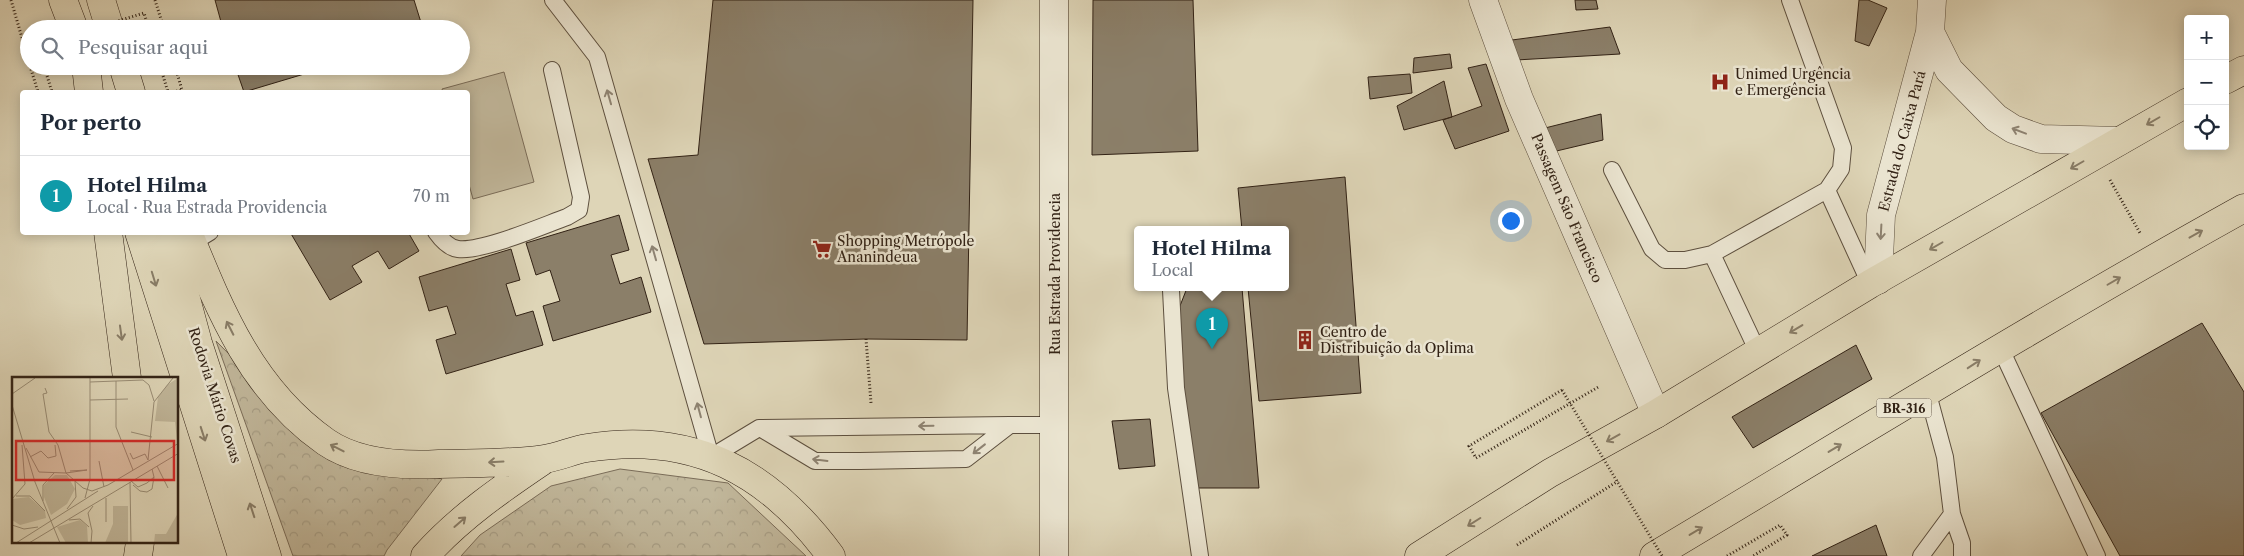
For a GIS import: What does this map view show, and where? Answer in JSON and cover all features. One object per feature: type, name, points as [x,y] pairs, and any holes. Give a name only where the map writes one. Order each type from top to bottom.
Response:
[{"type":"main road","points":[[63,0],[71,20]]},
{"type":"main road","points":[[101,0],[107,20]]},
{"type":"main road","points":[[2229,78],[2244,70]]},
{"type":"main road","points":[[87,75],[89,90]]},
{"type":"main road","points":[[89,75],[94,90]]},
{"type":"main road","points":[[126,75],[130,90]]},
{"type":"main road","points":[[1419,556],[1550,474],[1656,414],[1874,282],[2184,104]]},
{"type":"main road","name":"BR-316","points":[[1654,556],[1928,394],[2000,347],[2244,208]]},
{"type":"main road","points":[[108,235],[127,377]]},
{"type":"main road","name":"Rodovia Mário Covas","points":[[140,235],[242,556]]},
{"type":"main road","points":[[189,235],[215,298],[244,356],[288,410],[327,443],[355,457],[410,466],[545,459],[587,448],[638,445],[680,449],[711,457],[740,470],[764,485],[809,526],[831,556]]},
{"type":"main road","name":"Rodovia Mário Covas","points":[[189,235],[198,344],[267,556]]},
{"type":"main road","points":[[425,556],[444,535],[487,498],[545,459]]},
{"type":"street","name":"Rua Estrada Providencia","points":[[1054,0],[1054,426],[1056,553]]},
{"type":"street","name":"Passagem São Francisco","points":[[1483,0],[1519,99],[1656,414]]},
{"type":"street","name":"Estrada do Caixa Pará","points":[[1874,282],[1882,215],[1930,32],[1932,0]]},
{"type":"street","name":"Estrada do Caixa Pará","points":[[1930,32],[1949,70],[1990,113],[2013,129],[2041,139],[2119,141]]},
{"type":"lane","points":[[552,0],[597,57],[711,457],[759,428],[1054,426]]},
{"type":"lane","points":[[1612,170],[1652,250],[1666,260],[1685,260],[1712,254],[1827,190],[1841,168],[1843,148],[1790,0]]},
{"type":"lane","points":[[438,235],[443,241],[457,249],[480,246],[567,217],[579,210],[581,197],[552,70]]},
{"type":"lane","points":[[1827,190],[1874,282]]},
{"type":"lane","points":[[1712,254],[1758,352]]},
{"type":"lane","points":[[1172,291],[1176,388],[1200,556]]},
{"type":"lane","points":[[2000,347],[2097,556]]},
{"type":"lane","points":[[1928,394],[1945,457],[1952,514],[1962,543],[1962,556]]},
{"type":"lane","points":[[759,428],[815,461],[860,462],[966,459],[1010,425]]},
{"type":"lane","points":[[1921,556],[1952,514]]},
{"type":"path","points":[[11,0],[20,33]]},
{"type":"path","points":[[155,0],[161,20]]},
{"type":"path","points":[[121,20],[144,13],[146,20]]},
{"type":"path","points":[[33,75],[37,90]]},
{"type":"path","points":[[47,75],[51,90]]},
{"type":"path","points":[[163,75],[167,90]]},
{"type":"path","points":[[178,75],[182,90]]},
{"type":"path","points":[[2095,154],[2154,258]]},
{"type":"path","points":[[1600,386],[1476,458],[1469,446],[1562,390],[1618,481],[1662,556]]},
{"type":"path","points":[[1517,544],[1618,481]]},
{"type":"path","points":[[1727,556],[1780,525],[1787,535],[1753,556]]},
{"type":"green space","points":[[504,72],[534,182],[473,199],[470,188],[470,90],[442,89]]},
{"type":"green space","points":[[216,341],[324,450],[442,479],[384,556],[293,556]]},
{"type":"green space","points":[[620,469],[728,483],[806,556],[461,556],[480,535],[551,486]]},
{"type":"building","points":[[215,0],[414,0],[420,20],[221,20]]},
{"type":"building","name":"Shopping Metrópole Ananindeua","points":[[713,0],[973,0],[967,340],[866,339],[704,344],[648,159],[698,155]]},
{"type":"building","points":[[1093,0],[1193,0],[1198,151],[1092,155]]},
{"type":"building","points":[[1575,0],[1596,0],[1598,9],[1576,10]]},
{"type":"building","points":[[1859,0],[1868,0],[1887,8],[1869,46],[1855,41]]},
{"type":"building","points":[[1610,27],[1620,54],[1516,60],[1512,40]]},
{"type":"building","points":[[1450,54],[1452,68],[1413,73],[1414,58]]},
{"type":"building","points":[[1486,64],[1509,131],[1455,149],[1443,120],[1482,106],[1468,68]]},
{"type":"building","points":[[1410,74],[1412,93],[1370,99],[1368,77]]},
{"type":"building","points":[[238,75],[301,75],[251,90],[243,90]]},
{"type":"building","points":[[1444,81],[1452,117],[1404,130],[1397,106]]},
{"type":"building","points":[[1601,114],[1603,140],[1548,153],[1545,128]]},
{"type":"building","name":"Centro de Distribuição da Oplima","points":[[1345,177],[1361,393],[1259,401],[1248,291],[1289,291],[1289,226],[1242,226],[1238,188]]},
{"type":"building","points":[[619,215],[629,250],[611,255],[620,284],[641,277],[651,312],[553,341],[543,306],[560,301],[550,270],[536,275],[526,243]]},
{"type":"building","points":[[292,235],[410,235],[419,251],[389,269],[378,251],[352,266],[362,282],[330,300]]},
{"type":"building","points":[[511,249],[520,280],[506,284],[516,316],[533,311],[543,345],[446,374],[436,340],[456,334],[447,306],[429,311],[419,277]]},
{"type":"building","points":[[1186,291],[1242,291],[1259,488],[1198,488],[1176,388],[1178,311]]},
{"type":"building","points":[[2202,323],[2244,392],[2244,556],[2120,556],[2041,413]]},
{"type":"building","points":[[1856,345],[1872,379],[1753,448],[1732,417]]},
{"type":"building","points":[[1150,419],[1155,466],[1119,469],[1112,421]]},
{"type":"building","points":[[1876,525],[1887,556],[1812,556]]},
{"type":"place","name":"Unimed Urgência e Emergência","points":[[1720,82]]},
{"type":"place","name":"Shopping Metrópole Ananindeua","points":[[822,249]]},
{"type":"place","name":"Centro de Distribuição da Oplima","points":[[1305,340]]},
{"type":"place","name":"Hotel Hilma","points":[[1212,349]]}]
